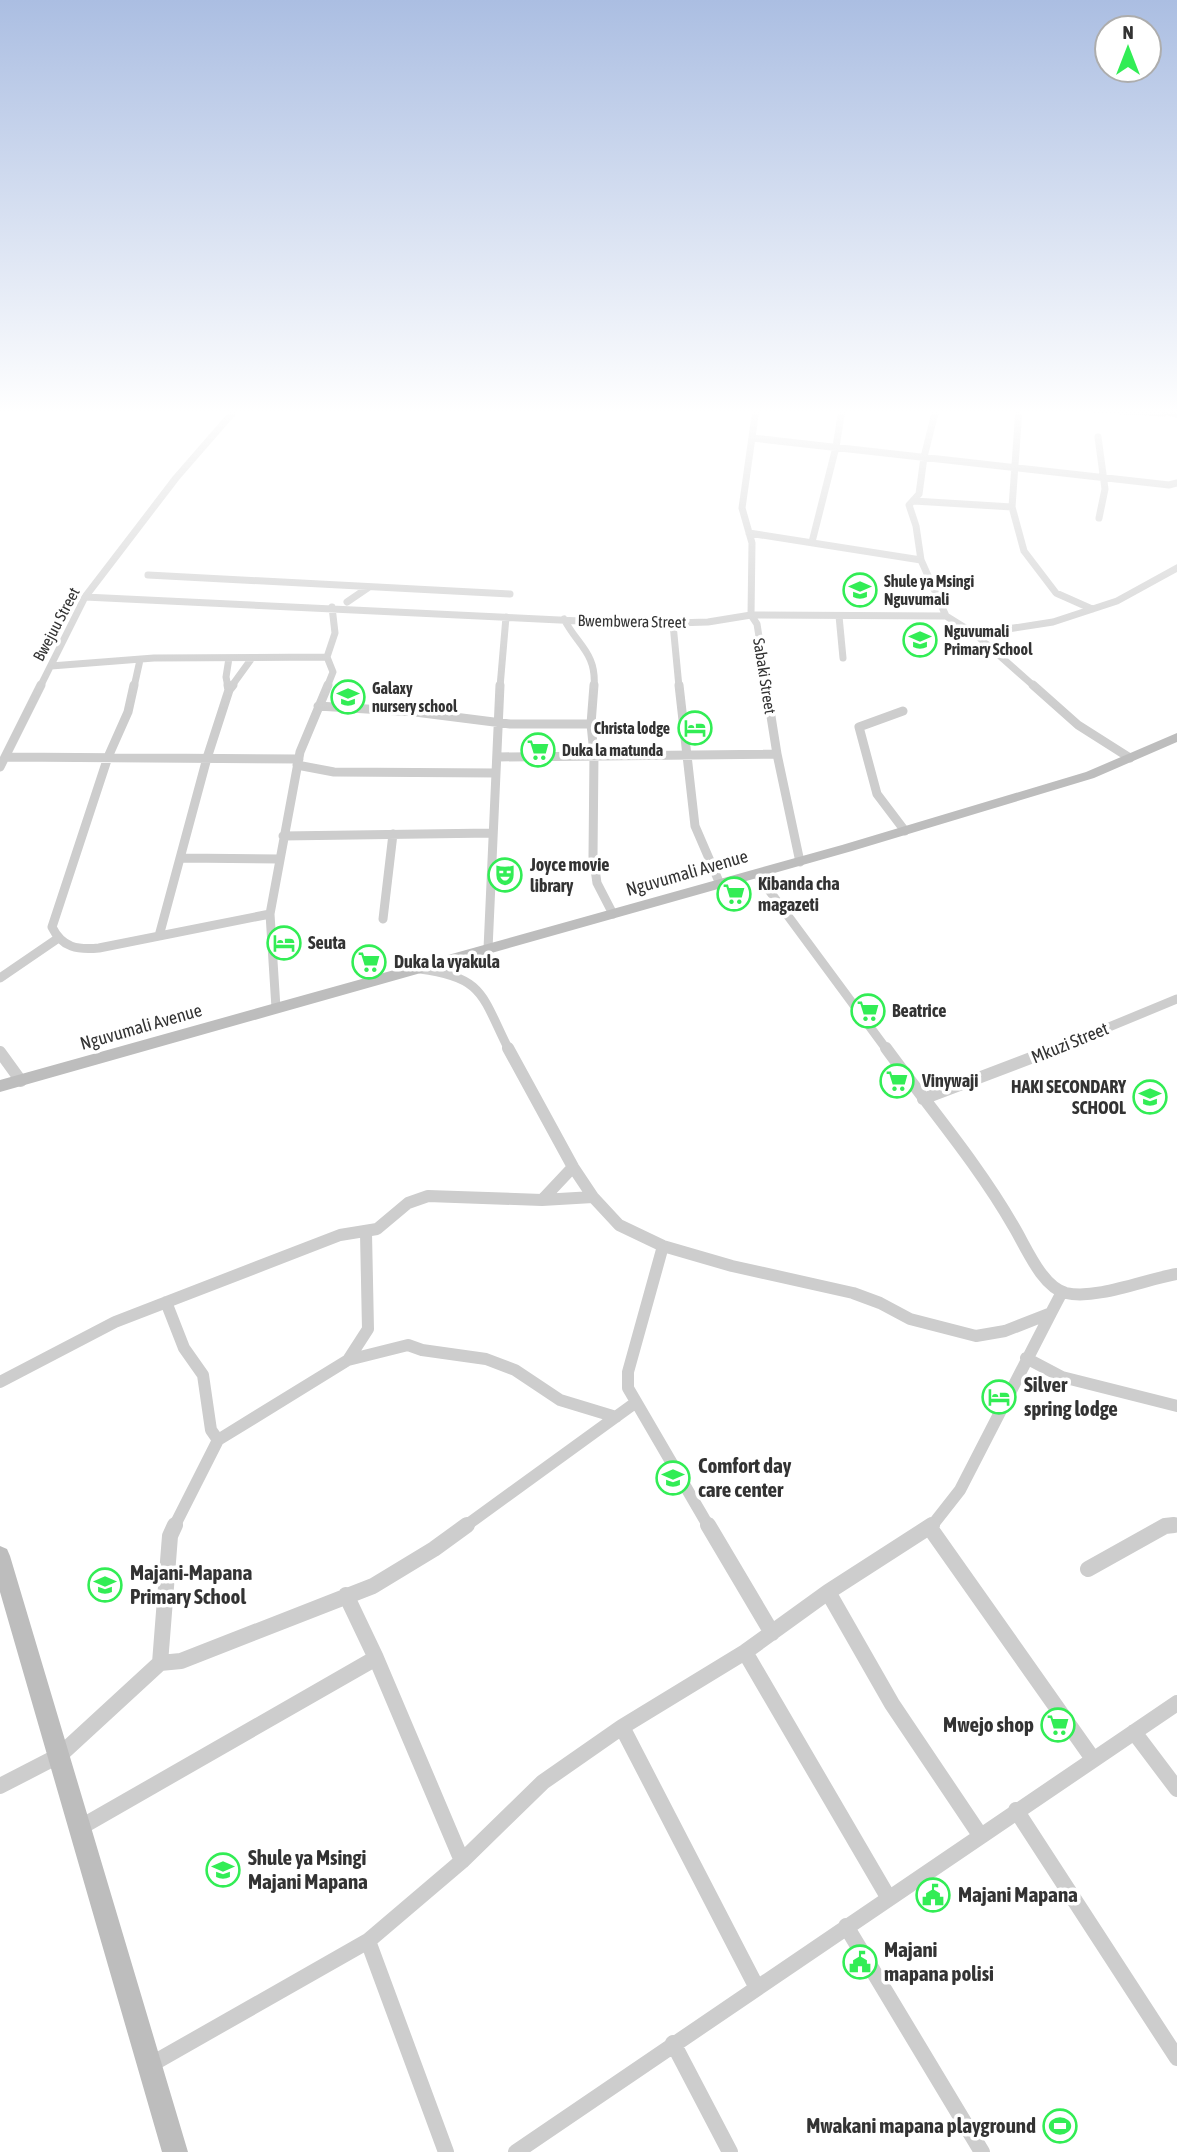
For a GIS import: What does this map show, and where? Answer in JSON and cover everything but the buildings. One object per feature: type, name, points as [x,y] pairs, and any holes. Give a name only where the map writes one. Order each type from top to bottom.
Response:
[{"type":"street","name":"Bwejuu Street","points":[[2,765],[85,597],[152,509]]},
{"type":"street","name":"Sabaki Street","points":[[742,509],[752,543],[751,615],[758,624],[777,754],[800,862]]},
{"type":"street","points":[[812,542],[820,509]]},
{"type":"street","points":[[909,509],[916,526],[921,560],[946,616],[962,624],[1078,725],[1130,758]]},
{"type":"street","points":[[1013,509],[1027,556],[1056,593],[1092,609]]},
{"type":"street","points":[[1099,518],[1103,509]]},
{"type":"street","points":[[749,533],[921,560]]},
{"type":"street","points":[[975,635],[1053,622],[1117,601],[1177,569]]},
{"type":"street","points":[[148,575],[510,594]]},
{"type":"street","points":[[339,586],[349,606],[369,587]]},
{"type":"street","name":"Bwembwera Street","points":[[85,597],[349,606],[506,617],[673,624],[751,615],[946,616]]},
{"type":"street","points":[[276,1008],[270,914],[298,762],[333,673],[327,657],[334,632],[332,607]]},
{"type":"street","points":[[839,616],[844,658]]},
{"type":"street","points":[[488,949],[498,757],[497,721],[506,617]]},
{"type":"street","points":[[564,619],[573,636],[585,646],[594,675],[591,724],[594,754],[593,856],[597,883],[613,914]]},
{"type":"street","points":[[673,624],[685,756],[695,826],[720,884]]},
{"type":"street","points":[[51,666],[140,660],[327,657]]},
{"type":"street","points":[[229,658],[226,677],[229,690]]},
{"type":"street","points":[[159,936],[207,758],[229,690],[252,658]]},
{"type":"street","points":[[140,660],[128,712],[108,757],[52,927],[57,939],[68,947],[79,950],[270,914]]},
{"type":"street","points":[[318,706],[385,709],[510,724],[591,724]]},
{"type":"street","points":[[903,711],[859,727],[877,794],[905,831]]},
{"type":"street","name":"Nguvumali Avenue","points":[[0,1086],[905,831],[1090,775],[1177,737]]},
{"type":"street","points":[[498,757],[777,754]]},
{"type":"street","points":[[2,765],[108,757],[207,758],[298,762],[346,772],[496,773]]},
{"type":"street","points":[[283,836],[492,833]]},
{"type":"street","points":[[383,919],[393,834]]},
{"type":"street","points":[[181,858],[279,859]]},
{"type":"street","points":[[757,874],[1002,1205],[1043,1274],[1062,1292],[1087,1294],[1152,1277],[1177,1274]]},
{"type":"street","points":[[0,978],[57,939]]},
{"type":"street","points":[[417,968],[457,976],[469,981],[480,992],[515,1063],[573,1167],[593,1197],[619,1225],[663,1246],[732,1266],[853,1293],[880,1303],[910,1319],[976,1336],[1005,1331],[1051,1313]]},
{"type":"street","name":"Mkuzi Street","points":[[923,1100],[1177,999]]},
{"type":"street","points":[[0,1052],[21,1081]]},
{"type":"street","points":[[542,1200],[573,1167]]},
{"type":"street","points":[[0,1382],[115,1322],[340,1235],[366,1233],[388,1223],[408,1203],[428,1196],[542,1200],[593,1197]]},
{"type":"street","points":[[348,1360],[368,1329],[366,1233]]},
{"type":"street","points":[[663,1246],[628,1372],[628,1388],[772,1633]]},
{"type":"street","points":[[150,2065],[368,1941],[462,1861],[543,1782],[622,1727],[745,1652],[828,1591],[930,1528],[960,1490],[1062,1292]]},
{"type":"street","points":[[166,1302],[184,1348],[203,1375],[211,1430],[218,1440]]},
{"type":"street","points":[[160,1663],[170,1536],[218,1440],[348,1360],[408,1345],[486,1359],[515,1370],[560,1400],[616,1417]]},
{"type":"street","points":[[1026,1358],[1062,1377],[1177,1406]]},
{"type":"street","points":[[0,1786],[60,1755],[160,1663],[181,1661],[373,1586],[434,1549],[635,1403]]},
{"type":"street","points":[[1088,1569],[1165,1526],[1177,1525]]},
{"type":"street","points":[[930,1528],[1093,1759]]},
{"type":"street","points":[[0,1556],[175,2152]]},
{"type":"street","points":[[828,1591],[892,1703],[980,1835]]},
{"type":"street","points":[[346,1595],[376,1658],[462,1861]]},
{"type":"street","points":[[745,1652],[888,1897]]},
{"type":"street","points":[[81,1826],[376,1658]]},
{"type":"street","points":[[516,2152],[1177,1703]]},
{"type":"street","points":[[622,1727],[757,1987]]},
{"type":"street","points":[[1134,1732],[1177,1789]]},
{"type":"street","points":[[1016,1810],[1177,2058]]},
{"type":"street","points":[[846,1926],[982,2152]]},
{"type":"street","points":[[368,1941],[446,2152]]},
{"type":"street","points":[[673,2043],[730,2152]]},
{"type":"place","name":"Shule ya Msingi Nguvumali","points":[[860,590]]},
{"type":"place","name":"Nguvumali Primary School","points":[[920,640]]},
{"type":"place","name":"Galaxy nursery school","points":[[348,697]]},
{"type":"place","name":"Christa lodge","points":[[695,728]]},
{"type":"place","name":"Duka la matunda","points":[[538,750]]},
{"type":"place","name":"Joyce movie library","points":[[505,875]]},
{"type":"place","name":"Kibanda cha magazeti","points":[[734,894]]},
{"type":"place","name":"Seuta","points":[[284,943]]},
{"type":"place","name":"Duka la vyakula","points":[[369,962]]},
{"type":"place","name":"Beatrice","points":[[868,1011]]},
{"type":"place","name":"Vinywaji","points":[[897,1081]]},
{"type":"place","name":"HAKI SECONDARY SCHOOL","points":[[1150,1097]]},
{"type":"place","name":"Silver spring lodge","points":[[999,1397]]},
{"type":"place","name":"Comfort day care center","points":[[673,1478]]},
{"type":"place","name":"Majani-Mapana Primary School","points":[[105,1585]]},
{"type":"place","name":"Mwejo shop","points":[[1058,1725]]},
{"type":"place","name":"Shule ya Msingi Majani Mapana","points":[[223,1870]]},
{"type":"place","name":"Majani Mapana","points":[[933,1895]]},
{"type":"place","name":"Majani mapana polisi","points":[[860,1962]]},
{"type":"place","name":"Mwakani mapana playground","points":[[1060,2126]]}]
